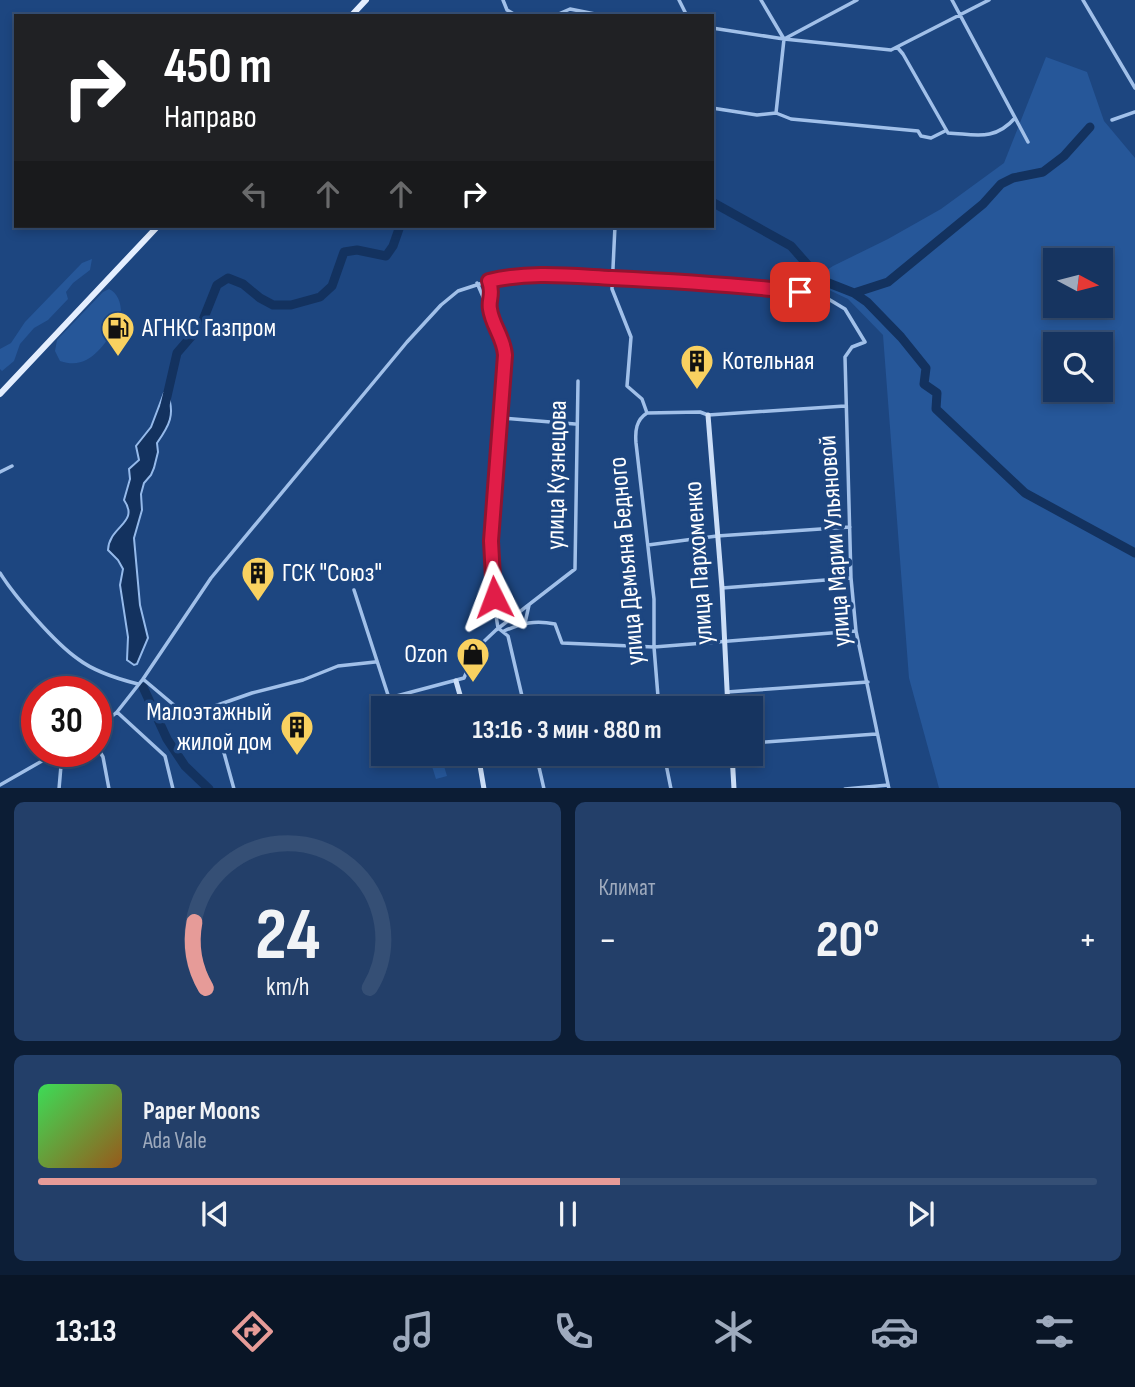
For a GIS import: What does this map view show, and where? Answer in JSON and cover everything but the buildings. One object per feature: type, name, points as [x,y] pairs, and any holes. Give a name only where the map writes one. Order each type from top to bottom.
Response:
[{"type":"main road","points":[[353,14],[366,0]]},
{"type":"main road","points":[[0,394],[156,228]]},
{"type":"street","points":[[503,0],[507,10],[514,14]]},
{"type":"street","points":[[761,0],[784,39],[776,113]]},
{"type":"street","points":[[784,39],[857,0]]},
{"type":"street","points":[[952,0],[1028,142]]},
{"type":"street","points":[[714,29],[891,51],[989,0]]},
{"type":"street","points":[[1083,0],[1135,88]]},
{"type":"street","points":[[559,14],[570,9],[595,14]]},
{"type":"street","points":[[897,47],[948,133],[980,136],[1008,124],[1015,118]]},
{"type":"street","points":[[714,108],[757,114],[776,113],[791,119],[918,131],[921,136],[931,138],[945,131]]},
{"type":"street","points":[[1112,120],[1135,112]]},
{"type":"street","points":[[615,228],[612,289],[631,337],[627,386],[642,399],[647,413],[700,412],[708,415],[845,406]]},
{"type":"street","points":[[112,716],[143,679],[211,578],[407,342],[449,297],[477,283],[489,281],[549,275],[611,278]]},
{"type":"street","name":"улица Марии Ульяновой","points":[[611,278],[732,284],[825,297],[845,309],[864,342],[852,347],[846,354],[845,406],[851,578],[856,631],[888,787]]},
{"type":"street","points":[[489,281],[492,290],[489,307]]},
{"type":"street","points":[[477,283],[505,348],[491,541],[498,628]]},
{"type":"street","name":"улица Кузнецова","points":[[529,605],[575,569],[578,381]]},
{"type":"street","name":"улица Демьяна Бедного","points":[[647,413],[640,419],[636,435],[654,599],[658,696]]},
{"type":"street","name":"улица Пархоменко","points":[[708,415],[722,588],[727,696]]},
{"type":"street","points":[[501,418],[576,424]]},
{"type":"street","points":[[0,472],[12,466]]},
{"type":"street","points":[[648,545],[717,536],[850,527]]},
{"type":"street","points":[[0,573],[23,603],[79,661],[114,678],[138,684]]},
{"type":"street","points":[[722,588],[851,578]]},
{"type":"street","points":[[354,590],[388,698],[464,678],[477,648],[529,605]]},
{"type":"street","points":[[525,623],[529,605]]},
{"type":"street","points":[[504,631],[525,623],[542,621],[555,624],[562,643],[654,647],[856,631]]},
{"type":"street","points":[[498,628],[508,636],[522,696]]},
{"type":"street","points":[[143,679],[181,711],[192,714],[252,693],[303,680],[338,666],[376,662]]},
{"type":"street","points":[[456,681],[460,696]]},
{"type":"street","points":[[727,692],[868,682]]},
{"type":"street","points":[[117,712],[166,756],[173,788]]},
{"type":"street","points":[[763,742],[876,734]]},
{"type":"street","points":[[221,741],[234,788]]},
{"type":"street","points":[[481,766],[484,788]]},
{"type":"street","points":[[539,766],[544,788]]},
{"type":"street","points":[[666,766],[671,788]]},
{"type":"street","points":[[733,766],[734,788]]},
{"type":"street","points":[[0,785],[32,767]]},
{"type":"street","points":[[60,788],[62,767]]},
{"type":"street","points":[[105,767],[109,788]]},
{"type":"street","points":[[866,788],[888,787]]},
{"type":"shaded area","points":[[1046,57],[1087,72],[1104,121],[1135,158],[1135,788],[939,788],[909,678],[883,335],[848,299],[810,281],[941,209],[1004,163]]},
{"type":"shaded area","points":[[92,259],[90,270],[66,292],[68,299],[48,320],[34,328],[20,344],[14,361],[2,371],[0,349],[11,343],[25,322],[82,263]]},
{"type":"shaded area","points":[[109,289],[117,296],[120,305],[119,326],[87,360],[79,363],[60,361],[55,351],[57,340]]},
{"type":"shaded area","points":[[164,393],[167,393],[170,400],[170,419],[157,443],[154,468],[144,483],[141,494],[142,510],[134,538],[140,605],[148,638],[137,664],[134,665],[127,660],[128,637],[120,585],[123,569],[108,550],[113,535],[128,514],[124,500],[130,479],[129,469],[139,460],[136,446],[151,427]]},
{"type":"shaded area","points":[[432,766],[444,766],[447,776],[436,779]]},
{"type":"waterway","points":[[854,293],[888,282],[983,204],[1001,184],[1013,178],[1043,172],[1064,156],[1090,127]]},
{"type":"waterway","points":[[714,203],[791,246],[821,280],[854,293],[867,302],[926,368],[924,384],[937,393],[936,409],[1025,493],[1135,553]]},
{"type":"waterway","points":[[203,320],[217,285],[228,278],[243,284],[273,305],[291,305],[320,297],[332,286],[344,252],[357,250],[386,256],[399,228]]},
{"type":"waterway","points":[[165,405],[177,353],[196,331]]},
{"type":"waterway","points":[[143,687],[167,739],[185,766],[208,788]]},
{"type":"place","name":"АГНКС Газпром","points":[[118,358]]},
{"type":"place","name":"Котельная","points":[[697,391]]},
{"type":"place","name":"ГСК \"Союз\"","points":[[258,603]]},
{"type":"place","name":"Ozon","points":[[473,684]]},
{"type":"place","name":"Малоэтажный жилой дом","points":[[297,757]]},
{"type":"route","points":[[494,597],[491,541],[505,348],[489,307],[492,299],[489,281],[522,276],[575,275],[732,284],[800,292]]}]
